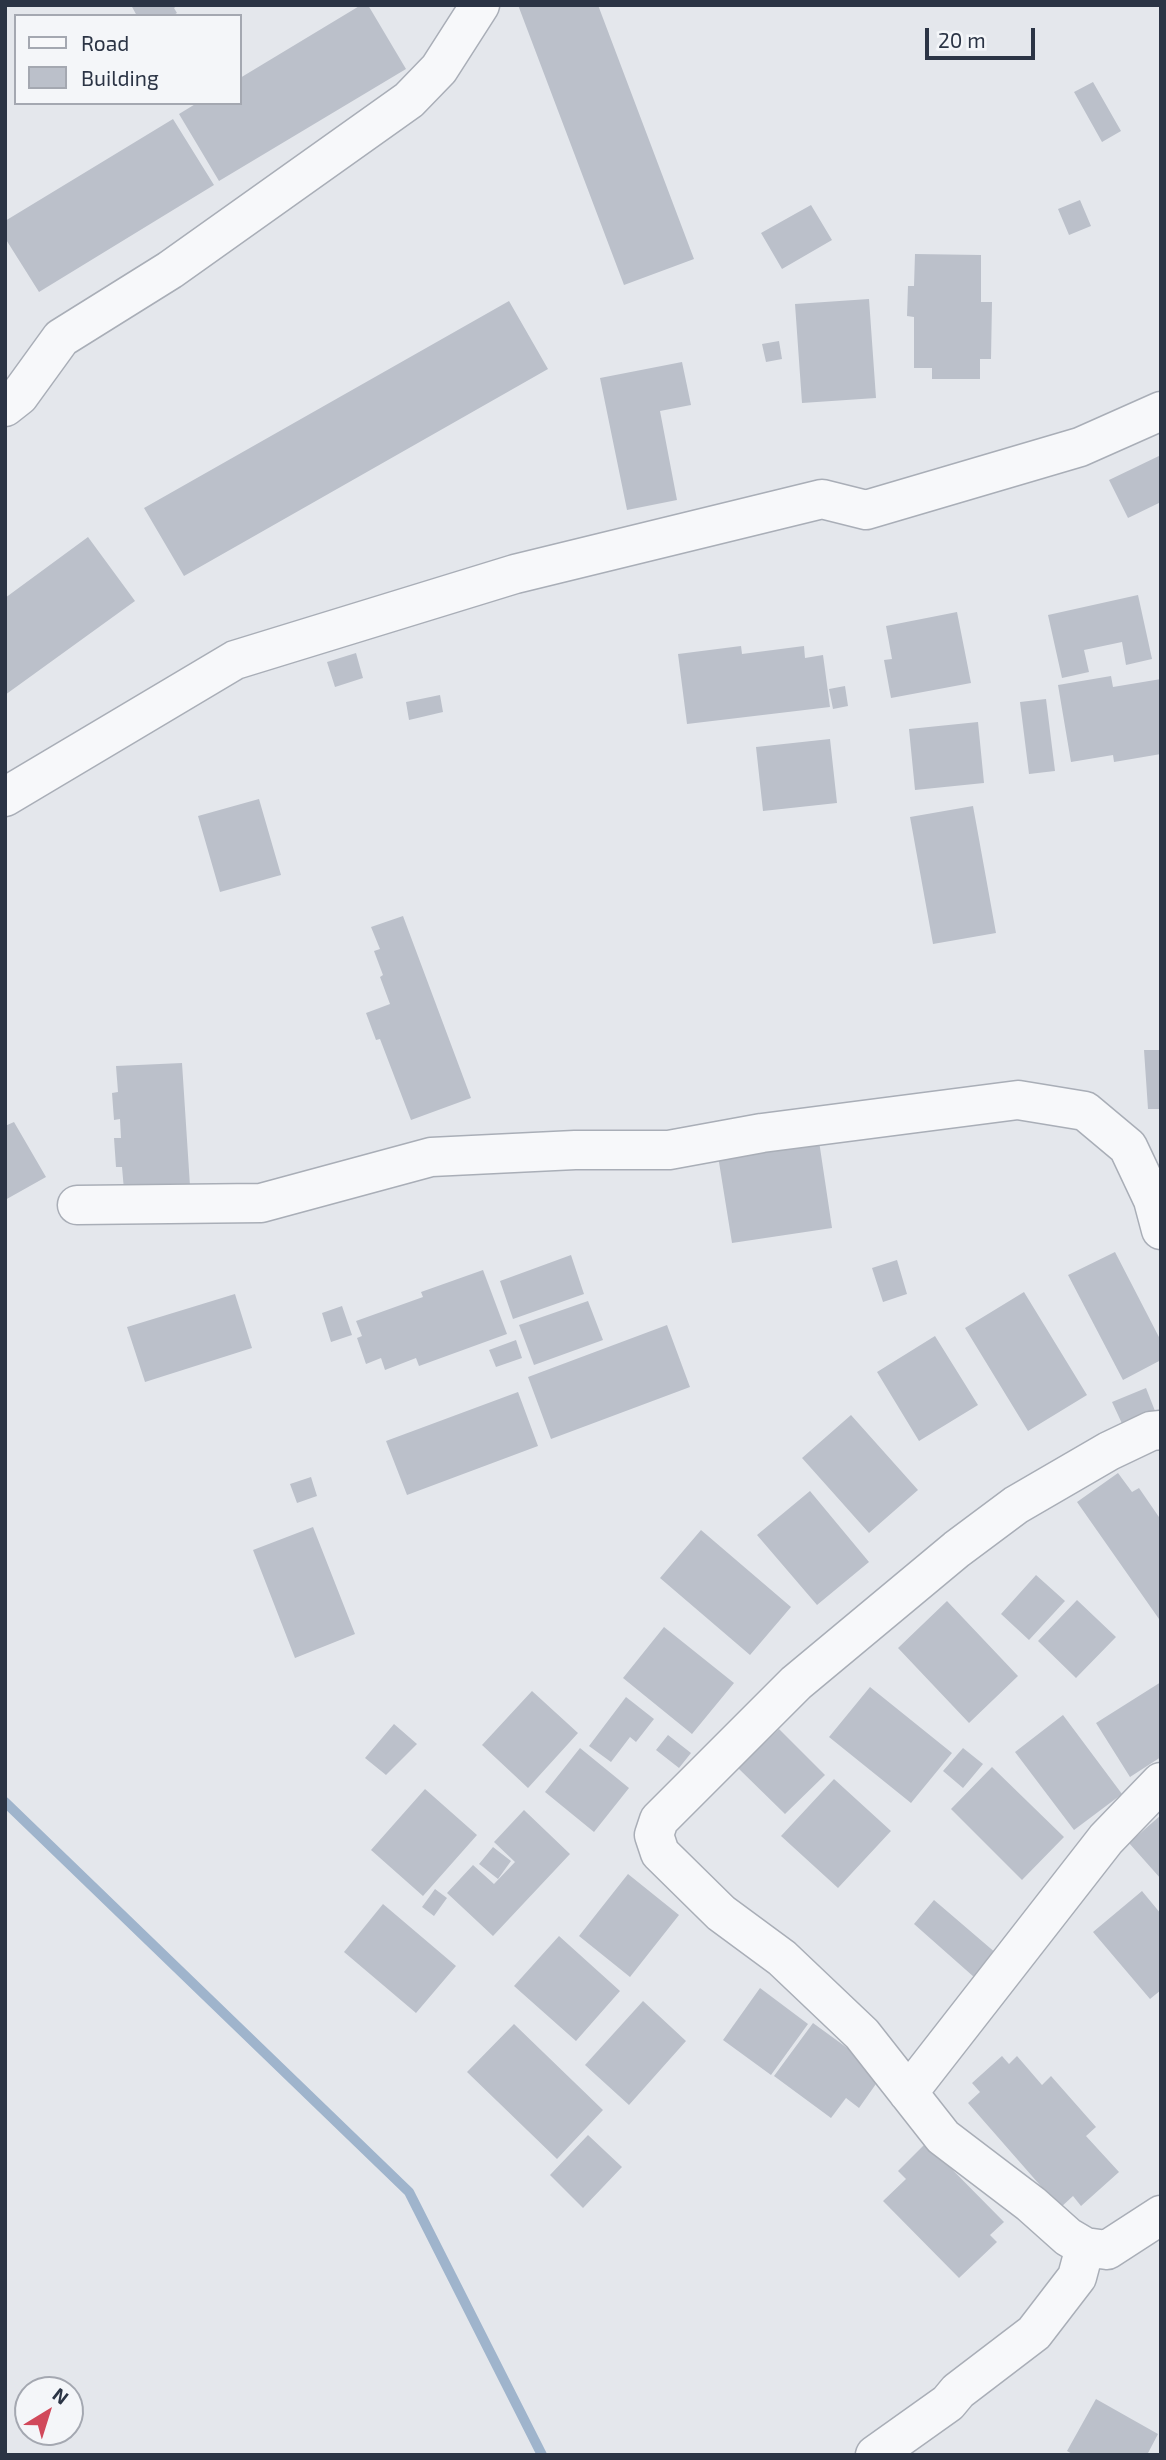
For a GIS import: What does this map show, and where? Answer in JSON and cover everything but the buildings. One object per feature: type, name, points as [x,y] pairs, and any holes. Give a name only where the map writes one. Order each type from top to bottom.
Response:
[{"type":"street","points":[[5,407],[19,396],[61,338],[170,270],[409,100],[439,69],[480,5]]},
{"type":"street","points":[[5,797],[235,660],[515,575],[822,499],[866,510],[1080,447],[1161,411]]},
{"type":"street","points":[[77,1205],[261,1203],[431,1157],[575,1150],[669,1150],[762,1133],[1018,1100],[1085,1111],[1128,1147],[1153,1200],[1161,1230]]},
{"type":"street","points":[[1161,1430],[1151,1431],[1109,1451],[1027,1498],[957,1549],[796,1683],[659,1820],[654,1835],[660,1853],[721,1913],[782,1958],[862,2034],[943,2137],[1031,2204],[1068,2237],[1085,2247],[1107,2250],[1161,2215]]},
{"type":"street","points":[[908,2093],[1106,1839],[1161,1782]]},
{"type":"street","points":[[875,2455],[948,2403],[958,2390],[1034,2333],[1072,2285],[1085,2247]]},
{"type":"waterway","points":[[5,1802],[409,2192],[542,2455]]}]
